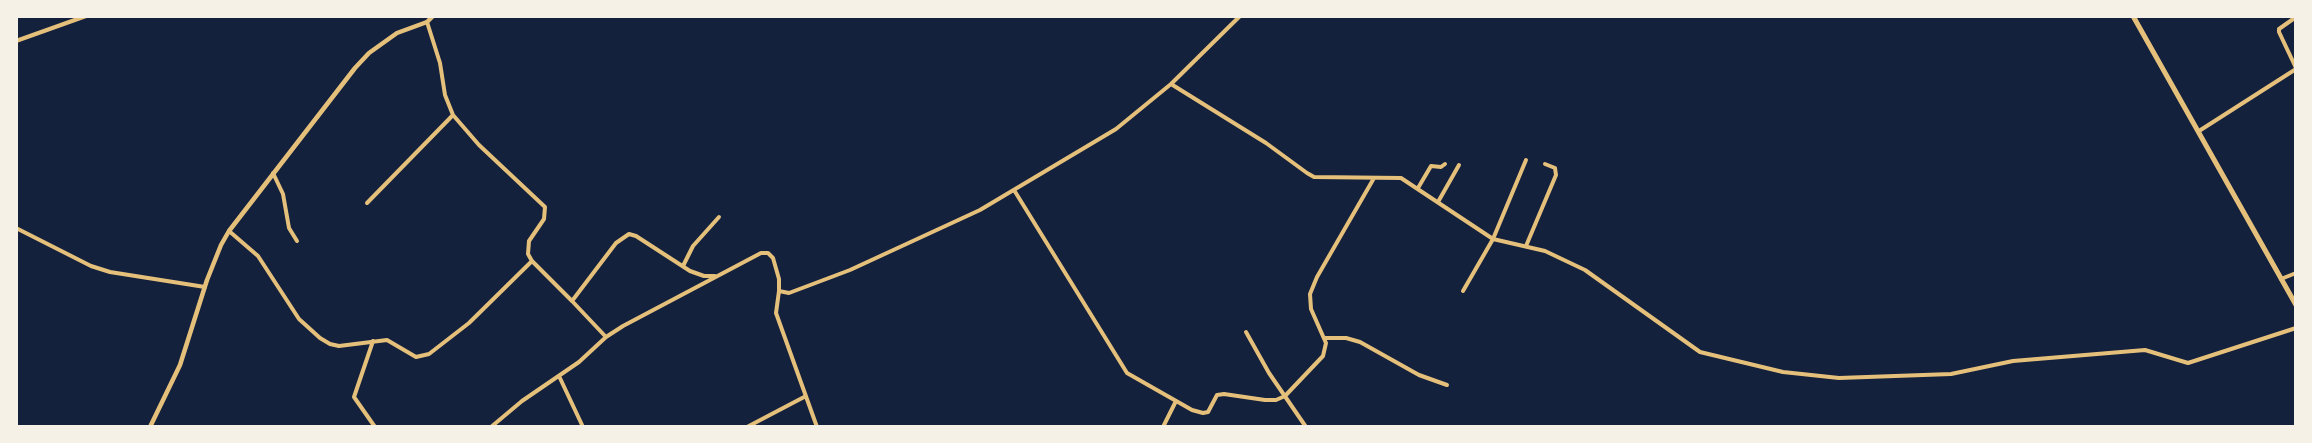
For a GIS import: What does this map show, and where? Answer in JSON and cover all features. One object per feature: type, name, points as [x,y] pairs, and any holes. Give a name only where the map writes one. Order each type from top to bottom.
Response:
[{"type":"main road","points":[[2133,16],[2296,305]]},
{"type":"street","points":[[16,41],[86,16]]},
{"type":"street","points":[[150,427],[180,365],[205,286],[221,245],[229,232],[273,173],[325,110],[355,68],[369,53],[396,33],[427,22],[433,16]]},
{"type":"street","points":[[780,292],[784,294],[794,291],[850,270],[930,235],[1014,190],[1116,128],[1171,84],[1240,16]]},
{"type":"street","points":[[2199,131],[2296,68],[2279,32],[2279,29],[2296,17]]},
{"type":"street","points":[[427,22],[440,63],[445,95],[454,115],[479,145],[545,207],[544,219],[529,241],[527,250],[532,261],[606,337]]},
{"type":"street","points":[[1171,84],[1266,144],[1307,174],[1314,177],[1374,178],[1394,176],[1418,188],[1493,239],[1544,252],[1585,270],[1700,352],[1800,374],[1839,378],[1950,374],[2013,361],[2085,354],[2122,354],[2145,350],[2188,363],[2296,328]]},
{"type":"street","points":[[367,203],[454,115]]},
{"type":"street","points":[[1463,291],[1493,239],[1526,160]]},
{"type":"street","points":[[1418,188],[1430,166],[1441,167],[1445,164]]},
{"type":"street","points":[[1438,202],[1459,164]]},
{"type":"street","points":[[1526,246],[1556,175],[1555,168],[1545,164]]},
{"type":"street","points":[[273,173],[283,194],[289,228],[297,241]]},
{"type":"street","points":[[1014,190],[1123,367],[1132,376],[1192,410],[1203,413],[1208,412],[1216,395],[1224,394],[1265,400],[1276,400],[1285,396],[1323,356],[1326,348],[1324,338],[1311,309],[1310,294],[1317,277],[1374,178]]},
{"type":"street","points":[[683,266],[693,246],[719,217]]},
{"type":"street","points":[[16,228],[91,266],[110,272],[205,286]]},
{"type":"street","points":[[229,232],[258,256],[298,319],[320,338],[330,344],[339,346],[386,340],[416,357],[429,354],[469,323],[532,261]]},
{"type":"street","points":[[572,301],[616,243],[629,234],[636,236],[697,274],[717,276]]},
{"type":"street","points":[[491,427],[522,401],[579,362],[606,337],[651,310],[761,253],[768,253],[776,264],[780,292],[776,313],[817,427]]},
{"type":"street","points":[[2281,279],[2296,274]]},
{"type":"street","points":[[1246,332],[1268,373],[1306,427]]},
{"type":"street","points":[[1324,338],[1346,338],[1360,342],[1419,375],[1447,385]]},
{"type":"street","points":[[373,341],[354,397],[375,427]]},
{"type":"street","points":[[559,376],[584,427]]},
{"type":"street","points":[[747,427],[806,396]]},
{"type":"street","points":[[1163,427],[1176,401]]}]
